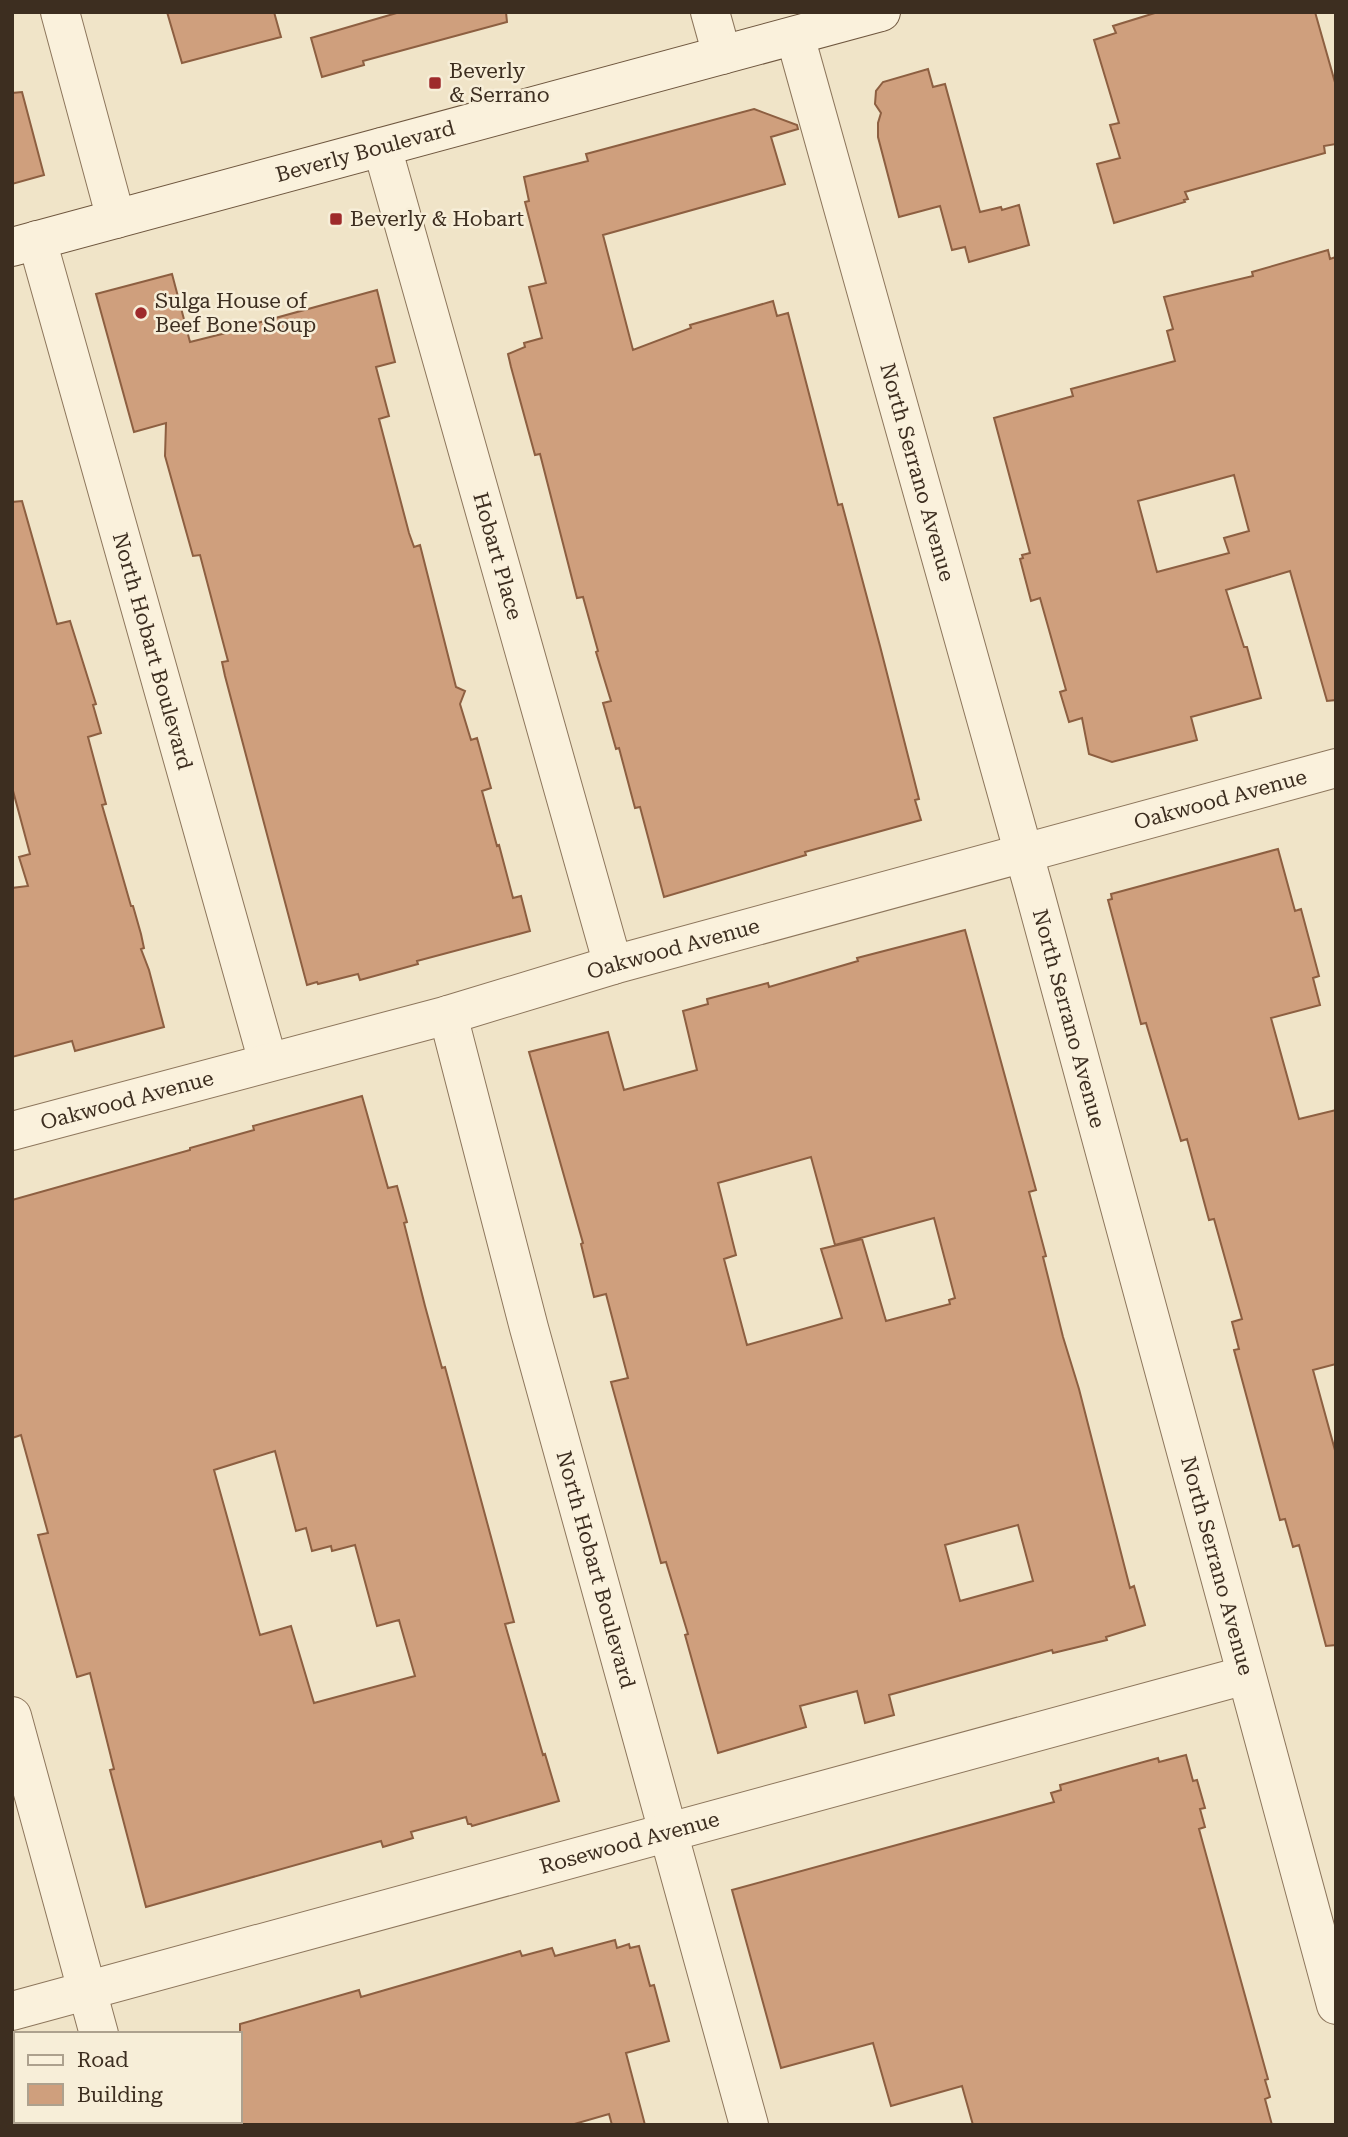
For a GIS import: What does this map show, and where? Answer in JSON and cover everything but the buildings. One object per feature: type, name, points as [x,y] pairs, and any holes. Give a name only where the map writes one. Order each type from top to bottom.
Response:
[{"type":"street","points":[[60,12],[116,219]]},
{"type":"street","points":[[710,12],[722,55]]},
{"type":"street","name":"Beverly Boulevard","points":[[25,243],[881,12]]},
{"type":"street","name":"North Serrano Avenue","points":[[795,36],[1024,852],[1336,2005]]},
{"type":"street","name":"Hobart Place","points":[[382,147],[613,965]]},
{"type":"street","name":"North Hobart Boulevard","points":[[25,243],[268,1062]]},
{"type":"street","name":"Oakwood Avenue","points":[[12,1131],[448,1015],[613,965],[1336,768]]},
{"type":"street","name":"North Hobart Boulevard","points":[[448,1015],[528,1328],[749,2125]]},
{"type":"street","name":"Rosewood Avenue","points":[[12,2011],[1246,1675]]},
{"type":"street","points":[[12,1716],[98,2032]]},
{"type":"place","name":"Beverly & Serrano","points":[[435,83]]},
{"type":"place","name":"Beverly & Hobart","points":[[336,219]]},
{"type":"place","name":"Sulga House of Beef Bone Soup","points":[[141,313]]}]
